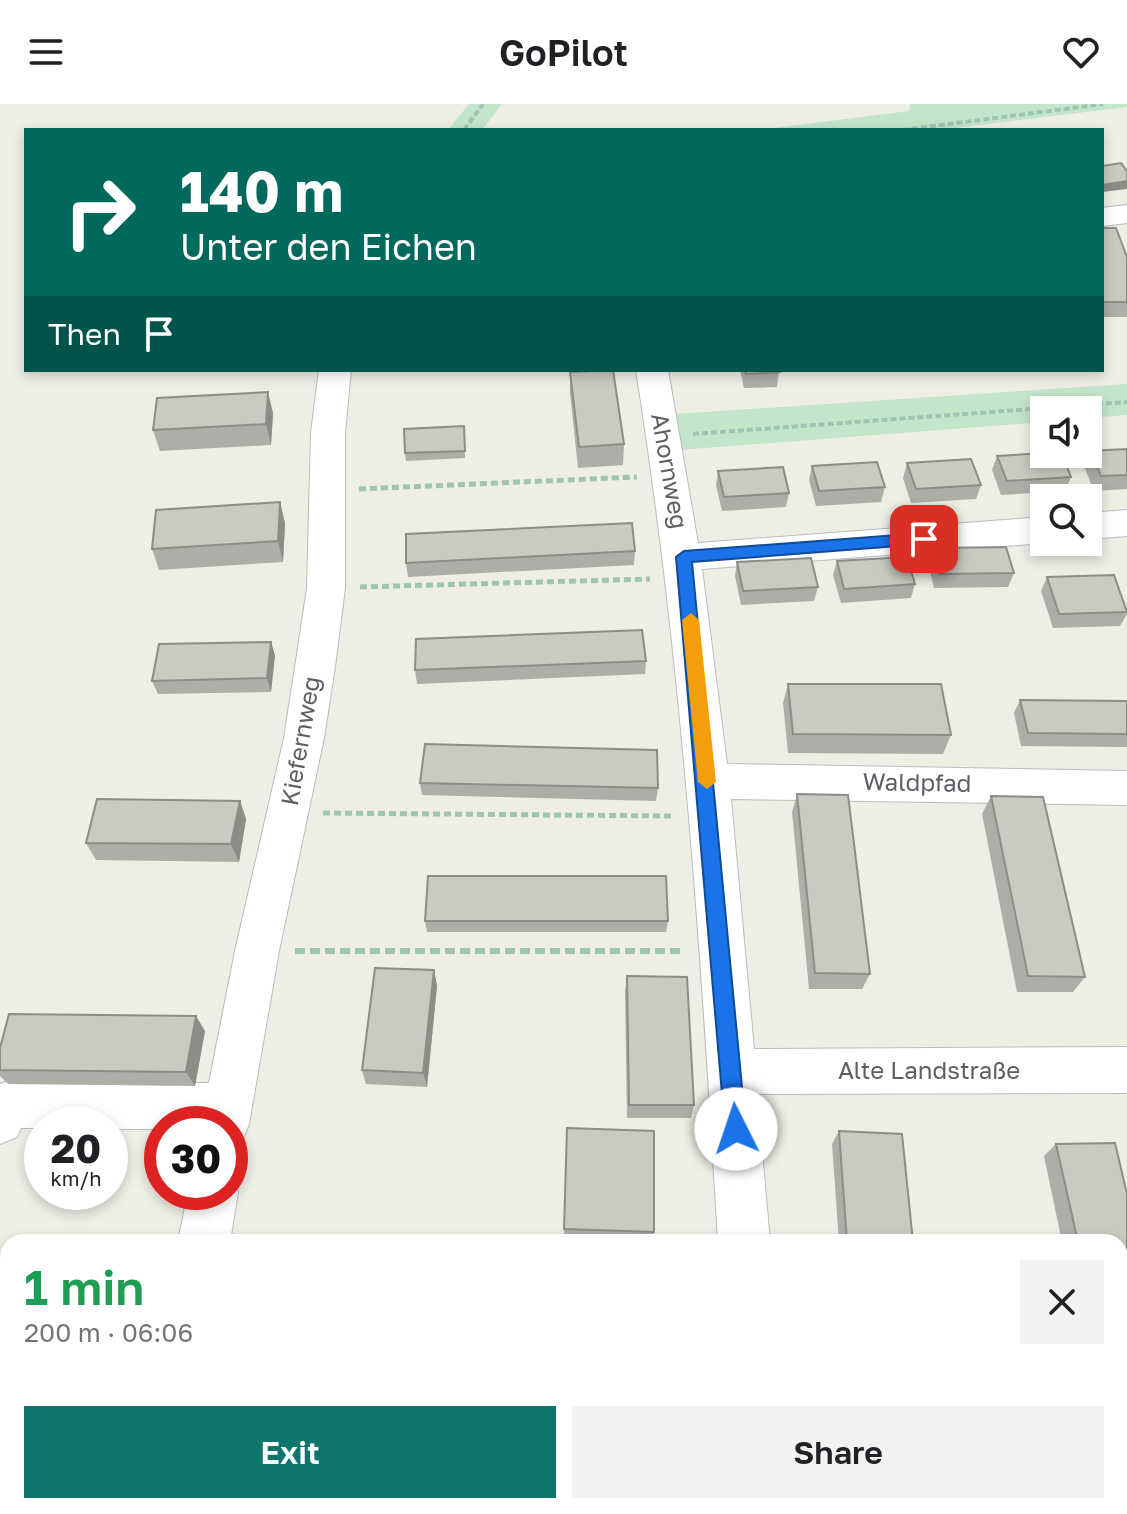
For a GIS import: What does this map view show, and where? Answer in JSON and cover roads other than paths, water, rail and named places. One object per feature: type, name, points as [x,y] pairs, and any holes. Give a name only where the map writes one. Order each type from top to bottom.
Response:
[{"type":"street","points":[[1104,217],[1127,214]]},
{"type":"street","name":"Kiefernweg","points":[[229,1106],[257,951],[304,738],[326,588],[326,490],[335,372]]},
{"type":"street","name":"Ahornweg","points":[[652,372],[685,567],[722,951],[743,1234]]},
{"type":"street","points":[[1102,525],[1127,523]]},
{"type":"street","points":[[685,567],[1030,531]]},
{"type":"street","name":"Waldpfad","points":[[708,799],[1127,788]]},
{"type":"street","name":"Alte Landstraße","points":[[732,1072],[1127,1070]]},
{"type":"street","name":"Kiefernweg","points":[[0,1120],[5,1105],[144,1111]]},
{"type":"street","points":[[205,1234],[210,1210]]}]
